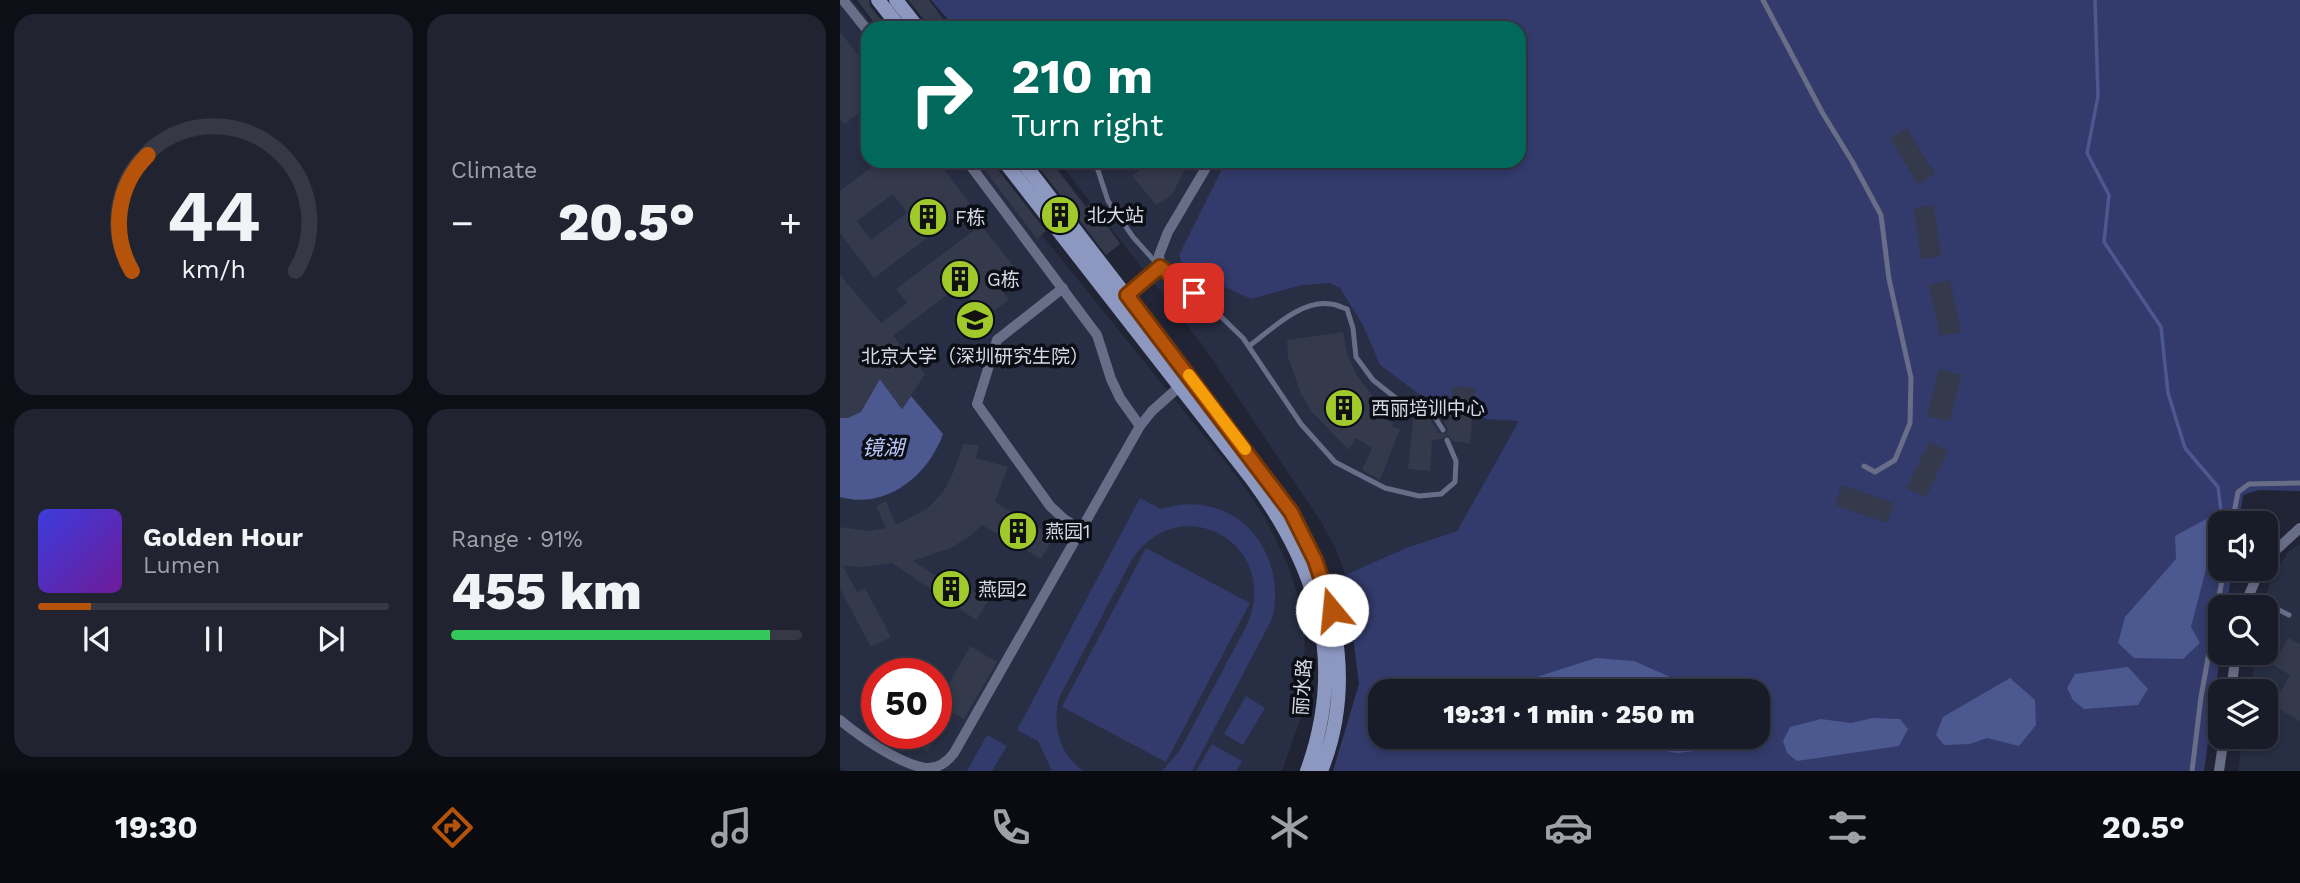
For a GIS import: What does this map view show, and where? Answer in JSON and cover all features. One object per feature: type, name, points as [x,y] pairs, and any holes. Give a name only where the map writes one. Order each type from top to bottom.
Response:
[{"type":"main road","points":[[878,0],[894,21]]},
{"type":"main road","points":[[895,0],[912,21]]},
{"type":"main road","name":"丽水路","points":[[1009,168],[1276,513],[1311,583],[1321,623],[1324,684],[1317,739],[1307,771]]},
{"type":"main road","name":"丽水路","points":[[1027,168],[1275,489],[1291,512],[1315,560],[1332,610],[1339,661],[1334,728],[1321,771]]},
{"type":"street","points":[[843,0],[861,22]]},
{"type":"street","points":[[972,168],[1097,335],[1111,379],[1120,398],[1140,426]]},
{"type":"street","points":[[1127,295],[1160,267],[1159,255],[1168,232],[1206,168]]},
{"type":"street","points":[[1063,288],[997,340],[977,404],[1050,506],[1081,530]]},
{"type":"street","points":[[840,720],[898,758],[914,765],[928,768],[947,762],[1140,426],[1152,411],[1180,386]]},
{"type":"street","points":[[2278,548],[2300,528]]},
{"type":"street","points":[[2248,594],[2254,581]]},
{"type":"street","points":[[2219,771],[2222,749]]},
{"type":"lane","points":[[1763,0],[1822,112],[1881,215],[1889,279],[1911,378],[1910,424],[1895,460],[1875,472],[1864,466]]},
{"type":"lane","points":[[1097,168],[1108,201],[1133,237],[1160,267],[1210,306],[1249,346],[1301,424],[1335,462],[1385,488],[1419,496],[1441,494],[1455,481],[1456,461],[1447,440]]},
{"type":"lane","points":[[1249,346],[1291,315],[1312,305],[1331,304],[1347,310],[1353,328],[1356,357],[1373,380],[1397,399],[1431,411],[1443,430]]},
{"type":"lane","points":[[2234,511],[2238,492],[2249,484],[2300,483]]},
{"type":"lane","points":[[2192,771],[2222,581]]},
{"type":"lane","points":[[2248,594],[2288,615]]},
{"type":"shaded area","name":"北京大学（深圳研究生院）","points":[[840,0],[852,0],[869,21],[861,21],[861,168],[988,168],[1239,479],[1266,519],[1290,570],[1304,617],[1302,715],[1282,771],[845,771],[840,768]]},
{"type":"shaded area","points":[[931,0],[2300,0],[2300,491],[2259,490],[2243,495],[2241,511],[2208,511],[2208,581],[2230,581],[2229,595],[2208,595],[2208,665],[2219,665],[2217,679],[2208,679],[2208,742],[2204,771],[1333,771],[1359,684],[1345,575],[1406,548],[1457,531],[1519,421],[1487,419],[1419,394],[1380,365],[1363,325],[1340,288],[1329,283],[1302,285],[1251,299],[1183,268],[1179,255],[1222,168],[1526,168],[1526,21],[949,21]]},
{"type":"shaded area","points":[[1064,168],[1277,168],[1520,420],[1457,531],[1406,548],[1345,575],[1336,549],[1320,520],[1201,343]]},
{"type":"shaded area","points":[[1140,498],[1161,509],[1187,504],[1211,507],[1232,516],[1250,530],[1263,548],[1272,569],[1275,594],[1272,619],[1192,771],[1162,771],[1180,750],[1248,623],[1254,594],[1250,569],[1238,548],[1219,534],[1197,527],[1174,528],[1151,539],[1131,561],[1059,698],[1056,719],[1059,738],[1068,756],[1083,771],[1052,771],[1038,741],[1017,730]]},
{"type":"shaded area","points":[[2300,544],[2300,771],[2238,771],[2241,749],[2278,749],[2278,679],[2252,679],[2254,665],[2278,665],[2278,595],[2266,595],[2271,581],[2278,581],[2278,567],[2289,551]]},
{"type":"shaded area","points":[[1146,548],[1250,603],[1166,762],[1062,707]]},
{"type":"shaded area","points":[[1246,696],[1265,708],[1243,745],[1224,734]]},
{"type":"shaded area","points":[[987,735],[1007,746],[992,771],[967,771]]},
{"type":"shaded area","points":[[1212,744],[1242,761],[1236,771],[1196,771]]},
{"type":"water","name":"镜湖","points":[[840,325],[902,409],[911,396],[943,434],[927,463],[916,476],[889,494],[873,499],[840,497]]},
{"type":"water","points":[[2208,518],[2208,561],[2191,627],[2200,643],[2183,659],[2134,658],[2118,643],[2125,617],[2176,559],[2175,536]]},
{"type":"water","points":[[1596,658],[1634,661],[1675,679],[1530,679]]},
{"type":"water","points":[[2128,667],[2148,689],[2138,705],[2084,709],[2073,700],[2067,688],[2075,674]]},
{"type":"water","points":[[2010,678],[2035,700],[2036,725],[2019,746],[1987,738],[1970,744],[1944,745],[1936,735],[1943,717]]},
{"type":"water","points":[[1873,718],[1900,719],[1908,729],[1899,746],[1797,761],[1787,753],[1783,741],[1790,727],[1821,719],[1851,723]]},
{"type":"water","points":[[1654,749],[1696,749],[1677,753]]},
{"type":"building","points":[[857,0],[869,0],[870,6],[882,21],[873,21]]},
{"type":"building","points":[[908,0],[929,0],[945,21],[925,21]]},
{"type":"building","points":[[840,32],[861,59],[861,111],[844,124],[840,119]]},
{"type":"building","points":[[1907,128],[1935,174],[1918,184],[1890,138]]},
{"type":"building","name":"F栋","points":[[871,168],[943,168],[971,205],[874,278],[840,233],[840,191]],"holes":[[[893,194],[907,213],[871,240],[857,221]]]},
{"type":"building","points":[[983,168],[997,168],[1046,231],[1037,239]]},
{"type":"building","points":[[1039,168],[1056,168],[1086,207],[1092,203],[1120,244],[1106,255]]},
{"type":"building","points":[[1143,168],[1186,168],[1172,195],[1156,205],[1132,176]]},
{"type":"building","points":[[1934,205],[1941,256],[1921,259],[1914,208]]},
{"type":"building","points":[[981,225],[1019,273],[1000,288],[1009,300],[985,317],[960,285],[893,336],[925,374],[902,409],[880,379],[861,412],[848,418],[840,418],[840,275],[881,323],[907,303],[896,289]]},
{"type":"building","points":[[1950,280],[1961,332],[1940,336],[1929,285]]},
{"type":"building","name":"西丽培训中心","points":[[1343,332],[1347,354],[1357,376],[1380,405],[1374,414],[1400,429],[1380,480],[1362,470],[1372,448],[1356,438],[1349,450],[1312,412],[1301,394],[1288,357],[1287,340]]},
{"type":"building","points":[[1939,369],[1961,375],[1950,421],[1927,416]]},
{"type":"building","points":[[1453,386],[1475,388],[1470,444],[1453,441],[1447,435],[1442,439],[1432,440],[1430,471],[1408,469],[1414,414],[1429,417],[1439,433],[1446,434],[1448,429],[1443,420],[1449,421]]},
{"type":"building","points":[[1929,442],[1948,451],[1926,497],[1906,488]]},
{"type":"building","points":[[963,444],[979,445],[976,458],[1008,467],[995,502],[1054,537],[1041,559],[982,525],[951,548],[913,561],[938,577],[943,570],[988,601],[976,620],[892,563],[863,567],[843,566],[857,592],[865,588],[891,637],[871,647],[840,589],[840,527],[868,531],[886,528],[876,506],[886,501],[896,525],[928,508],[943,492]]},
{"type":"building","points":[[1842,485],[1894,503],[1887,523],[1835,505]]},
{"type":"building","points":[[2288,638],[2300,644],[2300,721],[2278,709],[2278,697],[2290,675],[2273,665],[2278,665],[2278,656]]},
{"type":"building","points":[[970,646],[997,662],[964,719],[952,712],[952,679]]},
{"type":"waterway","points":[[2095,0],[2098,96],[2087,153],[2109,195],[2104,242],[2161,327],[2168,393],[2185,448],[2218,487],[2221,511]]},
{"type":"slow traffic","points":[[1189,375],[1245,449]]},
{"type":"place","name":"北大站","points":[[1060,215]]},
{"type":"place","name":"F栋","points":[[928,217]]},
{"type":"place","name":"G栋","points":[[960,279]]},
{"type":"place","name":"北京大学（深圳研究生院）","points":[[975,320]]},
{"type":"place","name":"西丽培训中心","points":[[1344,408]]},
{"type":"place","name":"燕园1","points":[[1018,531]]},
{"type":"place","name":"燕园2","points":[[951,589]]},
{"type":"route","points":[[1194,293],[1160,267],[1127,295],[1291,512],[1315,560],[1332,610]]}]
